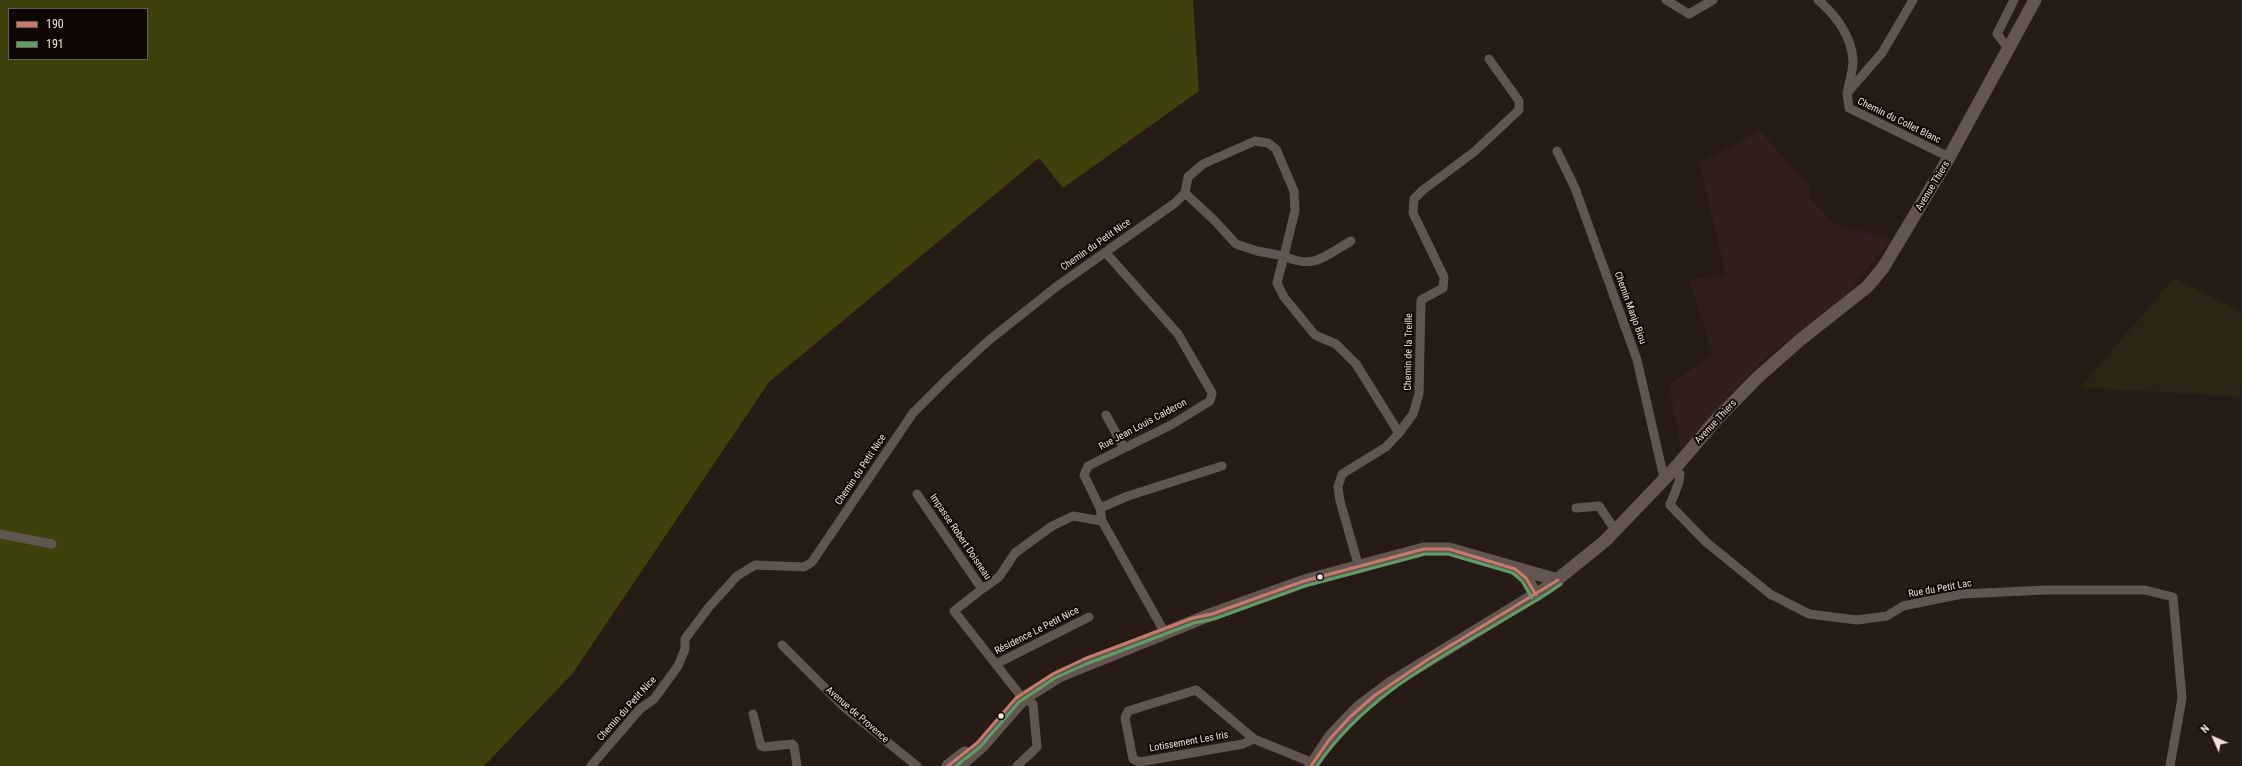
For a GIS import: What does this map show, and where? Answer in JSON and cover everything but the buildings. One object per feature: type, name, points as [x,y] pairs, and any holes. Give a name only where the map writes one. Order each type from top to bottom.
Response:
[{"type":"main road","name":"Avenue Thiers","points":[[1312,764],[1331,736],[1358,708],[1391,683],[1536,595],[1558,580],[1605,541],[1675,468],[1716,420],[1757,378],[1800,340],[1867,287],[1883,268],[1950,157],[2035,0]]},
{"type":"main road","points":[[948,766],[977,743],[1022,696],[1059,676],[1164,631],[1304,581],[1424,550],[1449,549],[1558,580]]},
{"type":"main road","points":[[1515,569],[1526,578],[1536,595]]},
{"type":"main road","points":[[959,766],[982,746],[1022,696]]},
{"type":"street","points":[[1666,0],[1689,14],[1713,0]]},
{"type":"street","points":[[1818,0],[1844,30],[1851,50],[1853,62],[1847,93]]},
{"type":"street","name":"Chemin du Collet Blanc","points":[[1913,0],[1882,53],[1847,93],[1849,108],[1950,157]]},
{"type":"street","points":[[2008,48],[1997,34],[2014,0]]},
{"type":"street","name":"Chemin de la Treille","points":[[1357,568],[1358,564],[1340,501],[1338,487],[1342,474],[1386,447],[1413,414],[1419,394],[1421,300],[1443,288],[1444,277],[1413,213],[1414,199],[1423,190],[1474,152],[1519,110],[1519,101],[1489,59]]},
{"type":"street","points":[[1351,241],[1313,263],[1295,261],[1284,256],[1257,251],[1236,244],[1215,221],[1185,193],[1188,177],[1203,164],[1255,141],[1268,143],[1276,149],[1294,190],[1295,211],[1284,256],[1277,283],[1284,297],[1315,335],[1336,344],[1356,364],[1399,433]]},
{"type":"street","name":"Chemin Manjo Biou","points":[[1557,151],[1575,188],[1637,360],[1664,478]]},
{"type":"street","name":"Chemin du Petit Nice","points":[[591,766],[640,709],[654,699],[678,666],[685,649],[685,639],[709,607],[737,576],[755,565],[804,567],[812,562],[913,413],[988,341],[1084,266],[1106,253],[1175,203],[1185,193]]},
{"type":"street","name":"Rue Jean Louis Calderon","points":[[1106,253],[1178,334],[1212,393],[1210,401],[1171,425],[1088,466],[1084,475],[1100,508],[1102,521],[1164,631]]},
{"type":"street","points":[[1106,415],[1124,448]]},
{"type":"street","points":[[1100,508],[1128,496],[1222,466]]},
{"type":"street","name":"Rue du Petit Lac","points":[[1675,468],[1680,474],[1679,482],[1670,505],[1706,542],[1764,589],[1809,614],[1857,620],[1887,616],[1903,606],[1970,594],[2046,590],[2145,590],[2172,597],[2182,698],[2170,766]]},
{"type":"street","name":"Impasse Robert Doisneau","points":[[917,494],[982,589],[954,611],[1022,696],[1033,704],[1037,747],[1017,766]]},
{"type":"street","points":[[1576,508],[1599,506],[1615,530]]},
{"type":"street","points":[[982,589],[999,577],[1015,553],[1052,526],[1073,516],[1102,521]]},
{"type":"street","points":[[0,534],[52,544]]},
{"type":"street","name":"Résidence Le Petit Nice","points":[[996,664],[1089,617]]},
{"type":"street","name":"Avenue de Provence","points":[[782,645],[844,707],[917,766]]},
{"type":"street","name":"Lotissement Les Iris","points":[[1254,739],[1243,744],[1140,762],[1134,759],[1125,718],[1128,711],[1196,690],[1254,739],[1312,764]]},
{"type":"street","points":[[754,714],[761,746],[792,744],[797,766]]},
{"type":"shaded area","points":[[0,0],[1193,0],[1199,91],[1063,188],[1039,158],[769,382],[573,673],[484,766],[0,766]]},
{"type":"shaded area","points":[[1760,131],[1809,186],[1810,198],[1834,224],[1891,239],[1845,297],[1764,359],[1681,449],[1669,385],[1713,354],[1689,280],[1726,274],[1699,163]]},
{"type":"shaded area","points":[[2174,278],[2242,312],[2242,385],[2240,397],[2080,387]]},
{"type":"transit line","name":"190","points":[[948,766],[977,743],[1016,698],[1053,674],[1084,659],[1193,618],[1212,614],[1304,581],[1424,549],[1449,549],[1515,569],[1526,578],[1536,595]]},
{"type":"transit line","name":"191","points":[[956,766],[980,747],[1019,702],[1055,678],[1086,664],[1194,623],[1214,619],[1305,586],[1425,554],[1448,554],[1513,573],[1522,581],[1532,598]]},
{"type":"transit line","name":"190","points":[[1311,766],[1329,740],[1350,717],[1374,696],[1427,660],[1558,580]]},
{"type":"transit line","name":"191","points":[[1317,766],[1358,718],[1405,680],[1536,601],[1561,584]]}]
